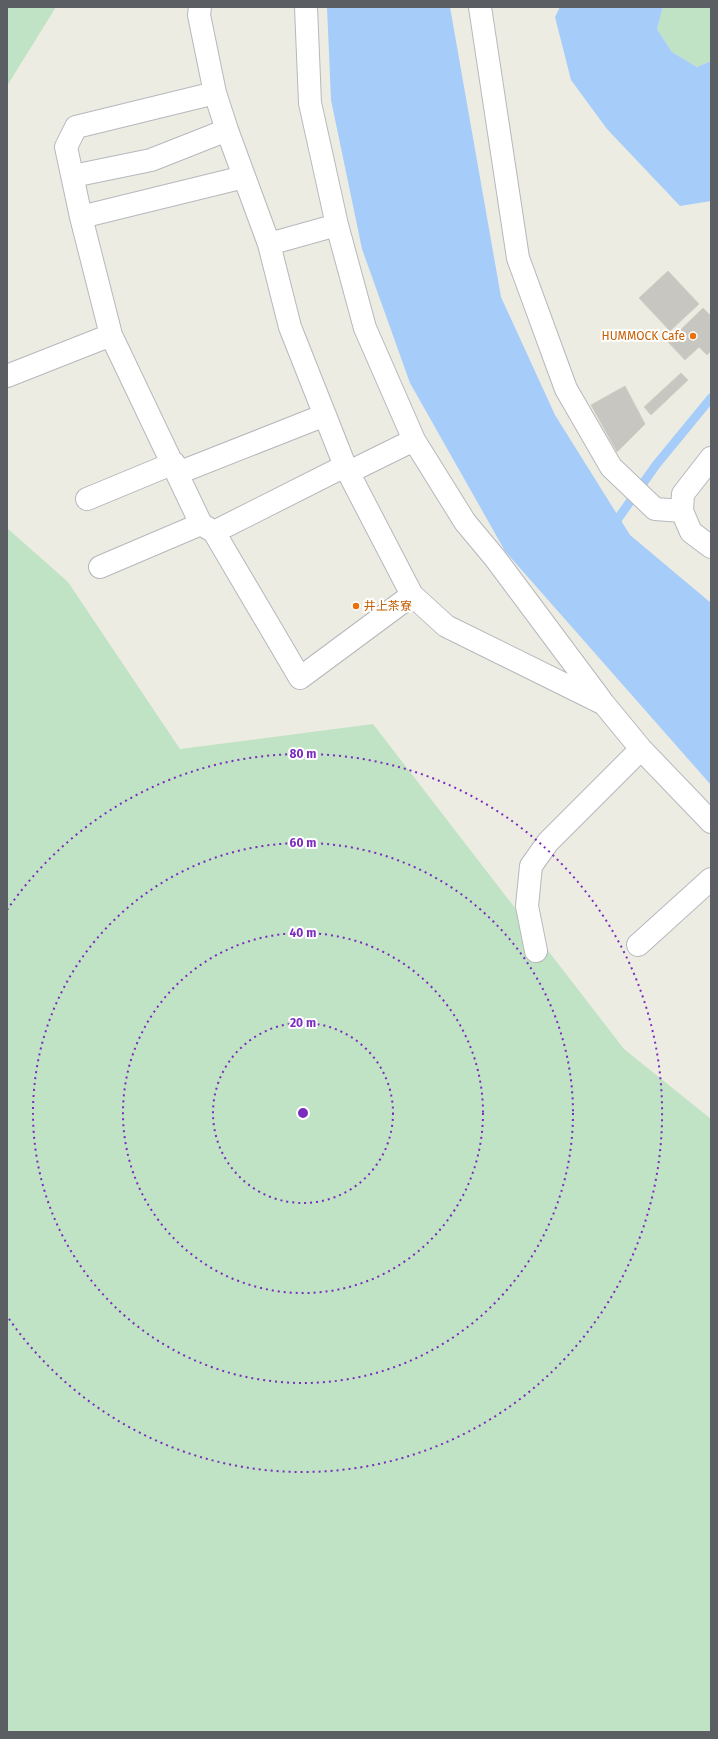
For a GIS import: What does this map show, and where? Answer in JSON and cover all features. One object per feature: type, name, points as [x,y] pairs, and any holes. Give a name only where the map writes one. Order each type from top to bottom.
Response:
[{"type":"street","points":[[200,7],[199,14],[216,93],[227,130],[269,244],[290,327],[347,469],[412,596],[446,626],[604,704]]},
{"type":"street","points":[[306,7],[310,103],[338,225],[365,328],[414,440],[465,522],[495,558],[604,704],[641,749],[711,822]]},
{"type":"street","points":[[480,7],[518,258],[566,389],[611,468],[655,509],[682,511]]},
{"type":"street","points":[[216,93],[76,127],[66,147],[81,217],[112,335],[176,468],[208,528],[300,678],[412,596]]},
{"type":"street","points":[[73,176],[151,160],[227,130]]},
{"type":"street","points":[[81,217],[244,177]]},
{"type":"street","points":[[269,244],[338,225]]},
{"type":"street","points":[[7,376],[112,335]]},
{"type":"street","points":[[87,498],[325,415]]},
{"type":"street","points":[[100,567],[208,528],[414,440]]},
{"type":"street","points":[[711,458],[683,494],[682,511],[691,532],[711,547]]},
{"type":"street","points":[[536,951],[527,906],[531,866],[548,842],[641,749]]},
{"type":"street","points":[[638,944],[711,879]]},
{"type":"green space","points":[[7,7],[56,7],[7,86]]},
{"type":"green space","points":[[663,7],[711,7],[711,61],[697,67],[672,52],[657,29]]},
{"type":"green space","points":[[7,528],[68,582],[180,749],[373,724],[624,1049],[711,1119],[711,1732],[7,1732]]},
{"type":"water","points":[[327,7],[450,7],[501,297],[555,415],[630,535],[711,603],[711,785],[505,551],[410,383],[362,249],[331,100]]},
{"type":"water","points":[[560,7],[663,7],[657,29],[672,52],[697,67],[711,61],[711,201],[680,206],[607,129],[571,80],[555,17]]},
{"type":"building","points":[[668,271],[699,304],[670,331],[639,298]]},
{"type":"building","points":[[703,308],[711,316],[711,351],[707,355],[699,347],[685,360],[668,342]]},
{"type":"building","points":[[681,373],[688,380],[651,415],[644,407]]},
{"type":"building","points":[[625,386],[645,424],[617,452],[591,405]]},
{"type":"waterway","points":[[612,527],[656,465],[711,398]]},
{"type":"place","name":"HUMMOCK Cafe","points":[[693,336]]},
{"type":"place","name":"井上茶寮","points":[[356,606]]}]
